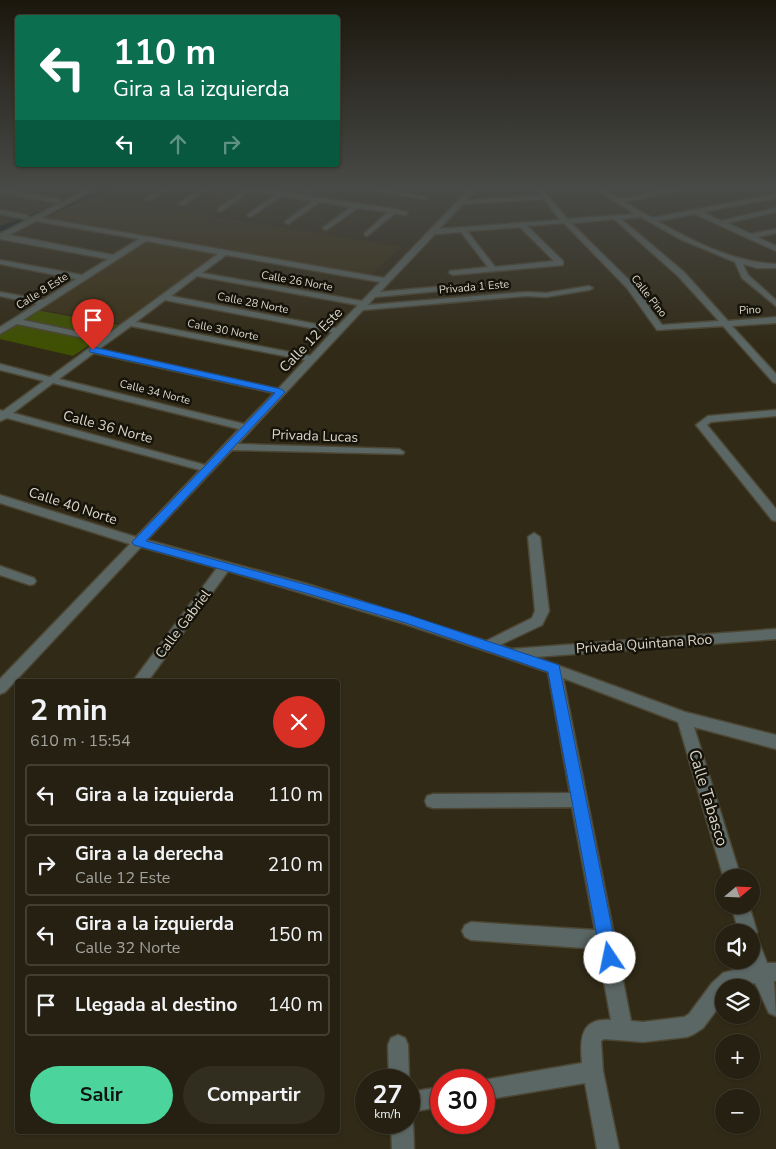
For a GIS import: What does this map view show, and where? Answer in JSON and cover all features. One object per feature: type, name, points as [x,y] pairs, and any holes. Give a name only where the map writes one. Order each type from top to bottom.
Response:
[{"type":"street","points":[[24,240],[115,258]]},
{"type":"street","name":"Calle 8 Este","points":[[1,329],[44,304],[143,240]]},
{"type":"street","points":[[155,240],[386,281]]},
{"type":"street","name":"Calle 12 Este","points":[[0,688],[425,240]]},
{"type":"street","points":[[470,240],[493,269]]},
{"type":"street","points":[[453,273],[560,263],[537,240]]},
{"type":"street","name":"Calle Pino","points":[[584,240],[630,286],[660,328]]},
{"type":"street","points":[[640,240],[681,274],[776,380]]},
{"type":"street","points":[[690,240],[723,257],[754,265],[776,266]]},
{"type":"street","points":[[755,240],[776,249]]},
{"type":"street","points":[[2,415],[225,252]]},
{"type":"street","name":"Pino","points":[[738,261],[746,276],[776,304]]},
{"type":"street","points":[[0,262],[83,278]]},
{"type":"street","name":"Calle 26 Norte","points":[[196,274],[362,306]]},
{"type":"street","points":[[373,295],[457,287]]},
{"type":"street","name":"Privada 1 Este","points":[[362,306],[526,294],[546,295],[589,288]]},
{"type":"street","points":[[0,294],[44,304]]},
{"type":"street","name":"Calle 28 Norte","points":[[164,297],[339,331]]},
{"type":"street","name":"Pino","points":[[660,328],[776,320]]},
{"type":"street","points":[[16,321],[107,340]]},
{"type":"street","name":"Calle 30 Norte","points":[[130,322],[312,359]]},
{"type":"street","points":[[93,350],[281,392]]},
{"type":"street","points":[[763,364],[776,364]]},
{"type":"street","name":"Calle 34 Norte","points":[[0,367],[247,428]]},
{"type":"street","points":[[776,414],[708,419],[702,425],[776,517]]},
{"type":"street","name":"Calle 36 Norte","points":[[2,415],[208,468]]},
{"type":"street","name":"Privada Lucas","points":[[229,447],[399,452]]},
{"type":"street","name":"Calle 40 Norte","points":[[0,499],[138,542],[316,592],[511,654],[684,718],[776,742]]},
{"type":"street","points":[[487,646],[537,621],[542,611],[534,536]]},
{"type":"street","name":"Calle Gabriel","points":[[141,679],[225,567]]},
{"type":"street","points":[[0,570],[30,581]]},
{"type":"street","name":"Privada Quintana Roo","points":[[511,654],[776,634]]},
{"type":"street","points":[[554,669],[623,1031]]},
{"type":"street","name":"Calle Tabasco","points":[[684,718],[729,869]]},
{"type":"street","points":[[433,801],[579,800]]},
{"type":"street","points":[[471,931],[606,940]]},
{"type":"street","points":[[760,958],[768,972],[776,1006]]},
{"type":"street","points":[[608,1149],[593,1072],[590,1042],[594,1034],[602,1029],[643,1032],[687,1027],[696,1021],[724,984],[730,980],[768,972]]},
{"type":"street","points":[[398,1045],[399,1069]]},
{"type":"street","points":[[495,1088],[593,1072]]},
{"type":"street","points":[[402,1134],[403,1149]]},
{"type":"shaded area","points":[[167,240],[356,240],[401,247],[371,275]]},
{"type":"shaded area","points":[[147,241],[217,255],[122,324],[37,309]]},
{"type":"green space","points":[[36,310],[119,325],[73,356],[0,339],[0,333]]},
{"type":"route","points":[[93,350],[281,392],[138,542],[406,619],[554,669],[610,958]]}]
